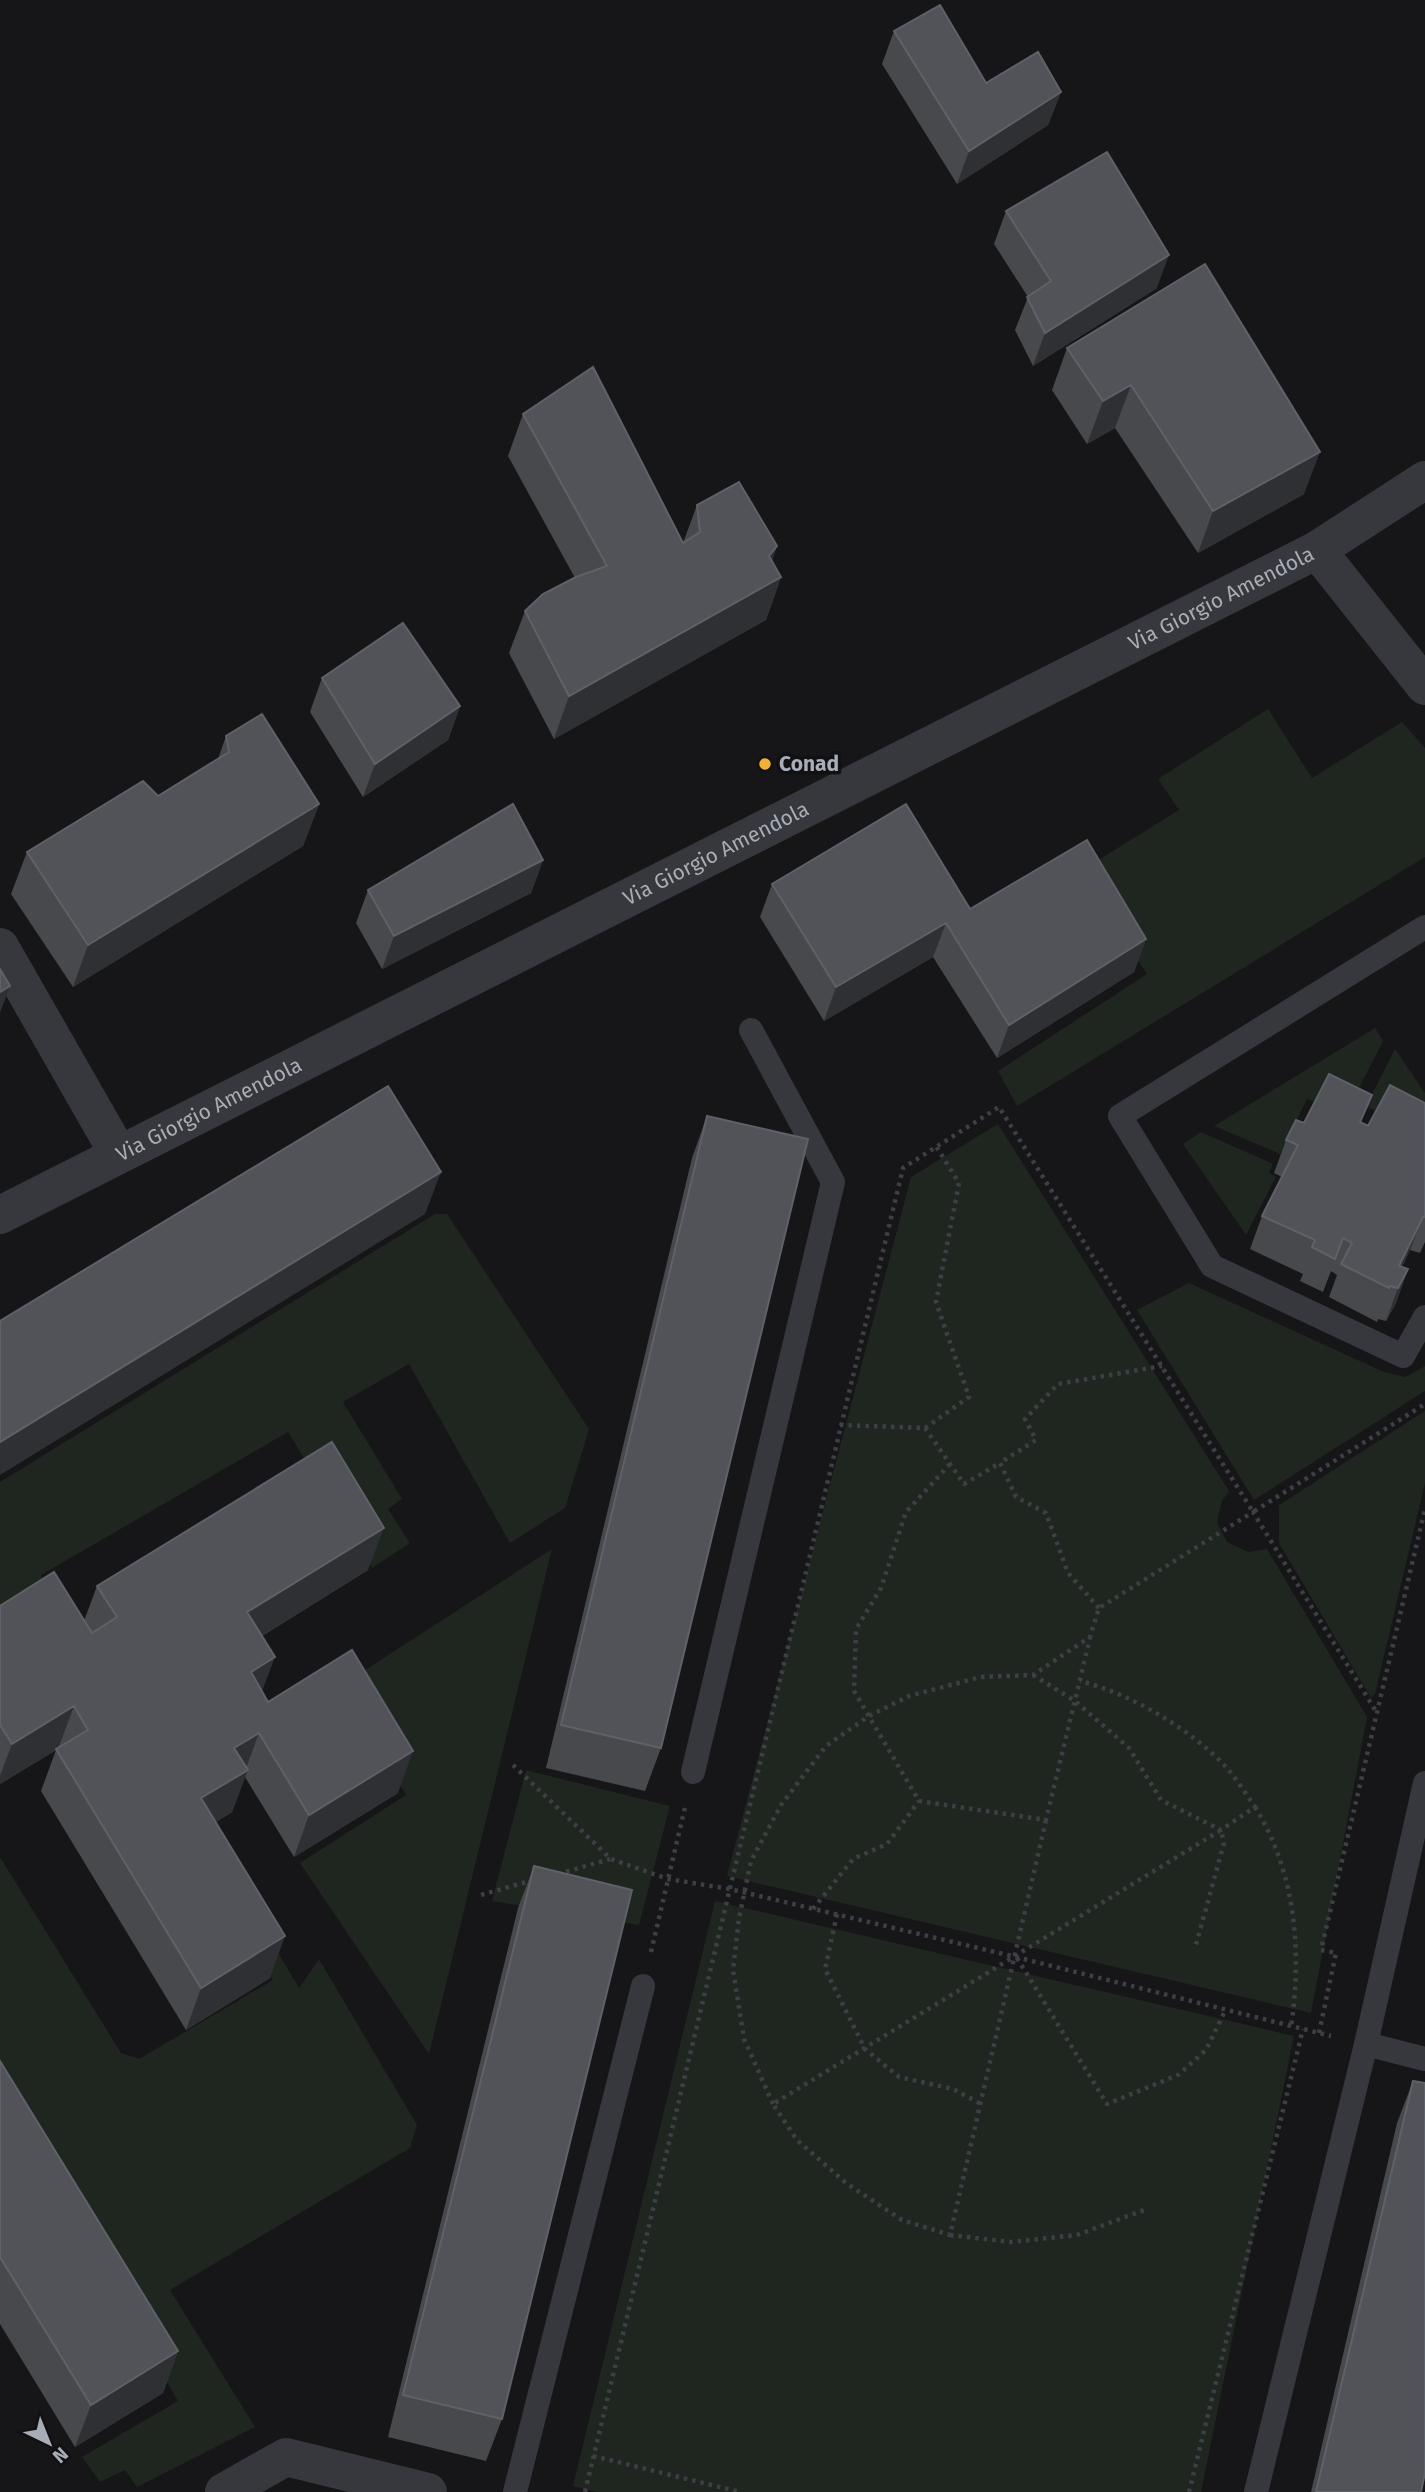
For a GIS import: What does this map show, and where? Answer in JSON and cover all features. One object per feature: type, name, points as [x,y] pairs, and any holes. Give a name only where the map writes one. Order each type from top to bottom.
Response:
[{"type":"street","name":"Via Giorgio Amendola","points":[[0,1215],[118,1153],[1317,550],[1425,480]]},
{"type":"street","points":[[1317,550],[1425,686]]},
{"type":"street","points":[[0,947],[118,1153]]},
{"type":"street","points":[[224,2492],[286,2458],[428,2492]]},
{"type":"lane","points":[[1425,927],[1119,1116],[1212,1266],[1403,1356],[1425,1317]]},
{"type":"lane","points":[[693,1772],[833,1181],[751,1030]]},
{"type":"lane","points":[[1256,2492],[1366,2044],[1425,1783]]},
{"type":"lane","points":[[515,2492],[643,1986]]},
{"type":"lane","points":[[1366,2044],[1425,2059]]},
{"type":"path","points":[[585,2492],[903,1168],[999,1107],[1377,1713]]},
{"type":"path","points":[[840,1425],[925,1427],[969,1397],[936,1302],[959,1183],[936,1146]]},
{"type":"path","points":[[925,1427],[964,1483],[1036,1440],[1025,1419],[1058,1384],[1162,1366]]},
{"type":"path","points":[[950,2235],[1046,1820],[1099,1608],[1425,1404]]},
{"type":"path","points":[[1000,1462],[1016,1497],[1046,1513],[1068,1573],[1099,1608]]},
{"type":"path","points":[[919,1801],[853,1691],[856,1629],[881,1588],[906,1512],[950,1464]]},
{"type":"path","points":[[1319,2033],[1336,1953],[1321,1950],[1425,1508]]},
{"type":"path","points":[[1090,1637],[1033,1675],[981,1677],[909,1696],[869,1716],[826,1746],[781,1805],[751,1861],[733,1970],[744,2039],[773,2104],[797,2140],[846,2183],[902,2220],[950,2235],[1011,2242],[1077,2235],[1144,2210]]},
{"type":"path","points":[[1033,1675],[1075,1701],[1129,1748],[1161,1800],[1221,1830]]},
{"type":"path","points":[[1080,1681],[1101,1686],[1179,1726],[1227,1768],[1269,1828],[1291,1894],[1297,1956],[1291,2027]]},
{"type":"path","points":[[513,1765],[611,1859],[668,1879],[744,1892],[1366,2044]]},
{"type":"path","points":[[643,1986],[693,1772]]},
{"type":"path","points":[[919,1801],[1046,1820]]},
{"type":"path","points":[[813,1909],[853,1859],[887,1844],[919,1801]]},
{"type":"path","points":[[773,2104],[1016,1957],[1255,1807]]},
{"type":"path","points":[[1196,1945],[1224,1843],[1221,1830]]},
{"type":"path","points":[[481,1895],[611,1859]]},
{"type":"path","points":[[836,1914],[825,1969],[865,2049],[899,2077],[953,2089],[981,2104]]},
{"type":"path","points":[[1016,1957],[1107,2104],[1178,2075],[1206,2050],[1225,2011]]},
{"type":"path","points":[[1189,2492],[1303,2029]]},
{"type":"path","points":[[593,2456],[740,2492]]},
{"type":"shaded area","points":[[1268,709],[1312,778],[1402,722],[1425,748],[1425,857],[1017,1106],[998,1071],[1147,974],[1079,872],[1179,810],[1158,779]]},
{"type":"shaded area","points":[[1375,1028],[1383,1041],[1346,1113],[1307,1099],[1280,1154],[1214,1126]]},
{"type":"shaded area","points":[[1395,1049],[1425,1093],[1425,1134],[1366,1106]]},
{"type":"shaded area","points":[[998,1124],[1229,1491],[1222,1501],[1217,1522],[1227,1542],[1248,1552],[1267,1549],[1367,1717],[1311,2013],[727,1876],[911,1177]]},
{"type":"shaded area","points":[[1201,1132],[1273,1164],[1269,1173],[1276,1177],[1246,1235],[1183,1144]]},
{"type":"shaded area","points":[[435,1214],[447,1214],[589,1429],[565,1508],[510,1543],[409,1364],[343,1402],[402,1499],[388,1509],[410,1543],[372,1568],[288,1432],[41,1575],[94,1661],[0,1633],[0,1482]]},
{"type":"shaded area","points":[[1189,1283],[1384,1372],[1405,1377],[1425,1366],[1425,1391],[1254,1500],[1137,1310]]},
{"type":"shaded area","points":[[1425,1411],[1425,1483],[1375,1694],[1371,1698],[1279,1543],[1279,1505]]},
{"type":"shaded area","points":[[552,1549],[429,2054],[300,1863],[406,1795],[342,1685]]},
{"type":"shaded area","points":[[526,1770],[670,1806],[639,1925],[492,1901]]},
{"type":"shaded area","points":[[211,1840],[299,1988],[319,1959],[417,2125],[410,2148],[170,2290],[255,2427],[137,2487],[125,2470],[100,2482],[82,2457],[178,2401],[0,2092],[0,1857],[121,2053],[139,2059],[273,1980],[194,1850]]},
{"type":"shaded area","points":[[715,1901],[1294,2036],[1201,2492],[597,2492],[573,2486]]},
{"type":"building","points":[[940,5],[986,83],[1038,52],[1061,92],[969,151],[894,31]]},
{"type":"building","points":[[1107,152],[1169,255],[1045,333],[1027,297],[1051,281],[1006,211]]},
{"type":"building","points":[[1205,264],[1320,452],[1213,511],[1131,385],[1103,401],[1067,348]]},
{"type":"building","points":[[593,367],[683,543],[700,532],[697,505],[739,482],[777,546],[769,556],[781,577],[569,696],[525,611],[543,594],[576,577],[607,566],[523,414]]},
{"type":"building","points":[[403,623],[460,706],[375,764],[322,678]]},
{"type":"building","points":[[262,714],[319,804],[88,945],[27,852],[143,781],[158,796],[229,752],[226,736]]},
{"type":"building","points":[[513,804],[543,860],[394,936],[368,890]]},
{"type":"building","points":[[906,804],[970,909],[1087,840],[1146,939],[1009,1025],[946,923],[836,987],[772,884]]},
{"type":"building","points":[[0,969],[10,986],[0,992]]},
{"type":"building","points":[[1329,1074],[1372,1095],[1360,1122],[1368,1126],[1390,1085],[1425,1103],[1425,1217],[1399,1266],[1408,1269],[1398,1288],[1389,1288],[1341,1264],[1352,1243],[1343,1238],[1335,1259],[1312,1247],[1315,1240],[1262,1216],[1298,1145],[1286,1140],[1296,1120],[1304,1123]]},
{"type":"building","points":[[388,1086],[441,1172],[0,1442],[0,1321]]},
{"type":"building","points":[[707,1116],[808,1139],[661,1748],[561,1725]]},
{"type":"building","points":[[332,1442],[384,1528],[247,1612],[275,1657],[251,1672],[268,1702],[352,1650],[413,1751],[309,1815],[259,1733],[234,1748],[248,1770],[201,1798],[285,1936],[201,1988],[56,1749],[88,1730],[74,1706],[12,1744],[0,1725],[0,1606],[54,1572],[92,1633],[117,1617],[97,1586]]},
{"type":"building","points":[[534,1866],[632,1890],[502,2419],[403,2395]]},
{"type":"building","points":[[0,2061],[178,2351],[91,2405],[0,2257]]},
{"type":"building","points":[[1413,2081],[1425,2083],[1425,2473],[1421,2492],[1316,2492]]},
{"type":"place","name":"Conad","points":[[765,764]]}]
